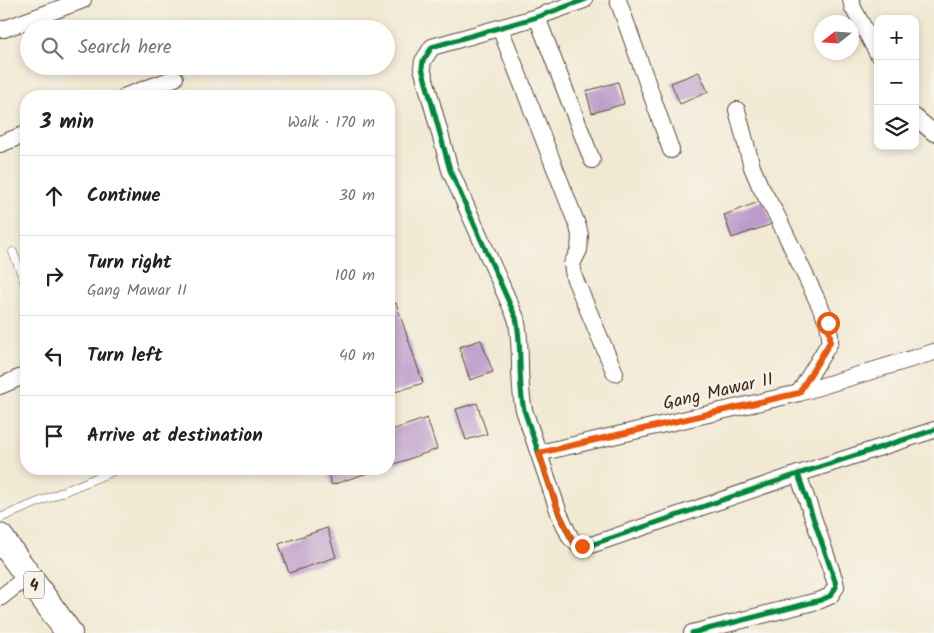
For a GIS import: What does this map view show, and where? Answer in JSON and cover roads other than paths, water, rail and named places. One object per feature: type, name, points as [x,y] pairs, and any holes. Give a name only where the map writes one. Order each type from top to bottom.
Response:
[{"type":"highway","name":"4","points":[[0,538],[69,633]]},
{"type":"street","points":[[29,20],[83,0]]},
{"type":"street","points":[[584,0],[537,18],[432,47],[423,61],[422,68],[450,170],[516,318],[519,329],[520,393],[524,410],[559,513],[574,543],[588,546],[798,474],[934,430]]},
{"type":"street","points":[[618,0],[671,150]]},
{"type":"street","points":[[851,0],[874,46]]},
{"type":"street","points":[[537,18],[592,160]]},
{"type":"street","points":[[0,29],[20,23]]},
{"type":"street","points":[[500,28],[578,227],[580,235],[579,250],[572,264],[574,277],[615,373]]},
{"type":"street","points":[[142,90],[175,78]]},
{"type":"street","points":[[736,110],[752,166],[760,186],[777,216],[828,323],[830,342],[799,393]]},
{"type":"street","points":[[919,120],[934,133]]},
{"type":"street","points":[[0,144],[20,136]]},
{"type":"street","name":"Gang Mawar II","points":[[539,453],[799,393],[934,352]]},
{"type":"street","points":[[0,386],[20,378]]},
{"type":"street","points":[[692,633],[821,600],[834,593],[835,581],[798,474]]},
{"type":"street","points":[[0,598],[28,576]]},
{"type":"lane","points":[[13,252],[20,270]]},
{"type":"lane","points":[[0,518],[104,475]]}]
